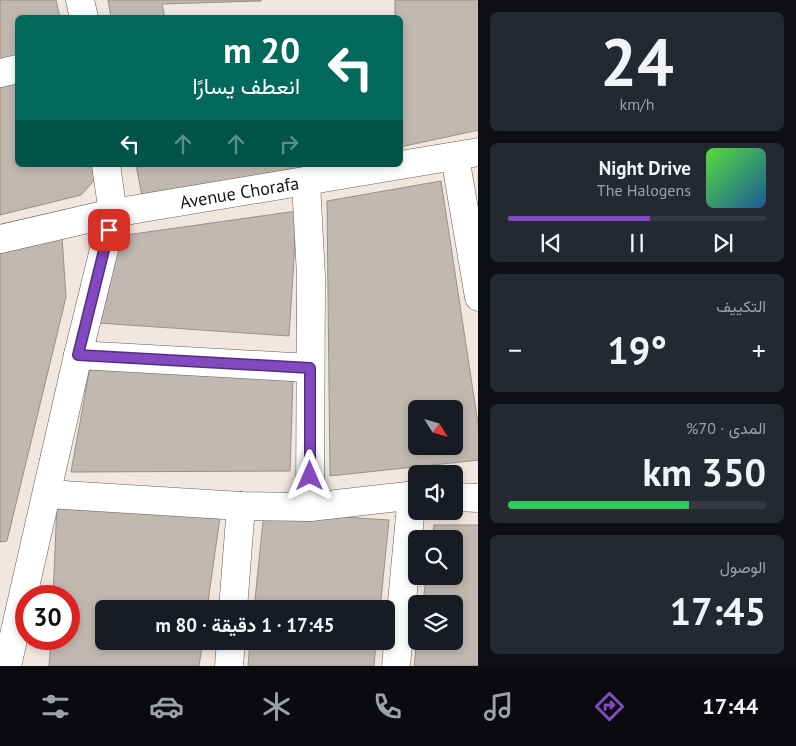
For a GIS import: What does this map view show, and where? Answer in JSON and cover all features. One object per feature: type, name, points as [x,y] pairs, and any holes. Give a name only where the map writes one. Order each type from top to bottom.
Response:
[{"type":"street","points":[[80,0],[83,15]]},
{"type":"street","points":[[0,73],[15,70]]},
{"type":"street","points":[[467,154],[478,297]]},
{"type":"street","name":"Avenue Chorafa","points":[[403,165],[467,154]]},
{"type":"street","points":[[7,666],[78,355],[113,213],[106,167]]},
{"type":"street","name":"Avenue Chorafa","points":[[0,239],[113,213],[392,167]]},
{"type":"street","points":[[306,182],[311,276],[310,507]]},
{"type":"street","points":[[78,355],[310,368]]},
{"type":"street","points":[[47,494],[241,506],[310,507],[408,496]]},
{"type":"street","points":[[463,497],[478,498]]},
{"type":"street","points":[[234,600],[241,506]]},
{"type":"street","points":[[396,666],[411,520]]},
{"type":"street","points":[[229,666],[230,650]]},
{"type":"building","points":[[0,0],[56,0],[59,15],[15,15],[15,57],[0,60]]},
{"type":"building","points":[[108,0],[261,0],[162,4],[164,15],[110,15]]},
{"type":"building","points":[[395,0],[478,0],[478,130],[403,146],[403,15],[395,15]]},
{"type":"building","points":[[15,82],[15,167],[97,167],[99,175],[81,195],[0,215],[0,84]]},
{"type":"building","points":[[136,167],[303,167],[143,201]]},
{"type":"building","points":[[441,181],[478,423],[478,460],[432,465],[408,465],[408,468],[330,476],[327,201]]},
{"type":"building","points":[[297,211],[289,336],[98,323],[119,236]]},
{"type":"building","points":[[62,236],[66,297],[7,541],[0,542],[0,253]]},
{"type":"building","points":[[90,367],[293,377],[290,471],[71,472]]},
{"type":"building","points":[[57,504],[220,517],[208,600],[95,600],[95,650],[202,650],[199,666],[49,666],[50,650],[80,650],[80,585],[53,585]]},
{"type":"building","points":[[264,512],[389,520],[381,600],[255,600]]},
{"type":"building","points":[[434,525],[478,525],[478,666],[414,666],[416,650],[463,650],[463,595],[424,595],[425,585],[463,585],[463,530],[433,530]]},
{"type":"building","points":[[249,650],[375,650],[374,666],[248,666]]},
{"type":"route","points":[[109,230],[78,355],[310,368],[310,476]]}]
